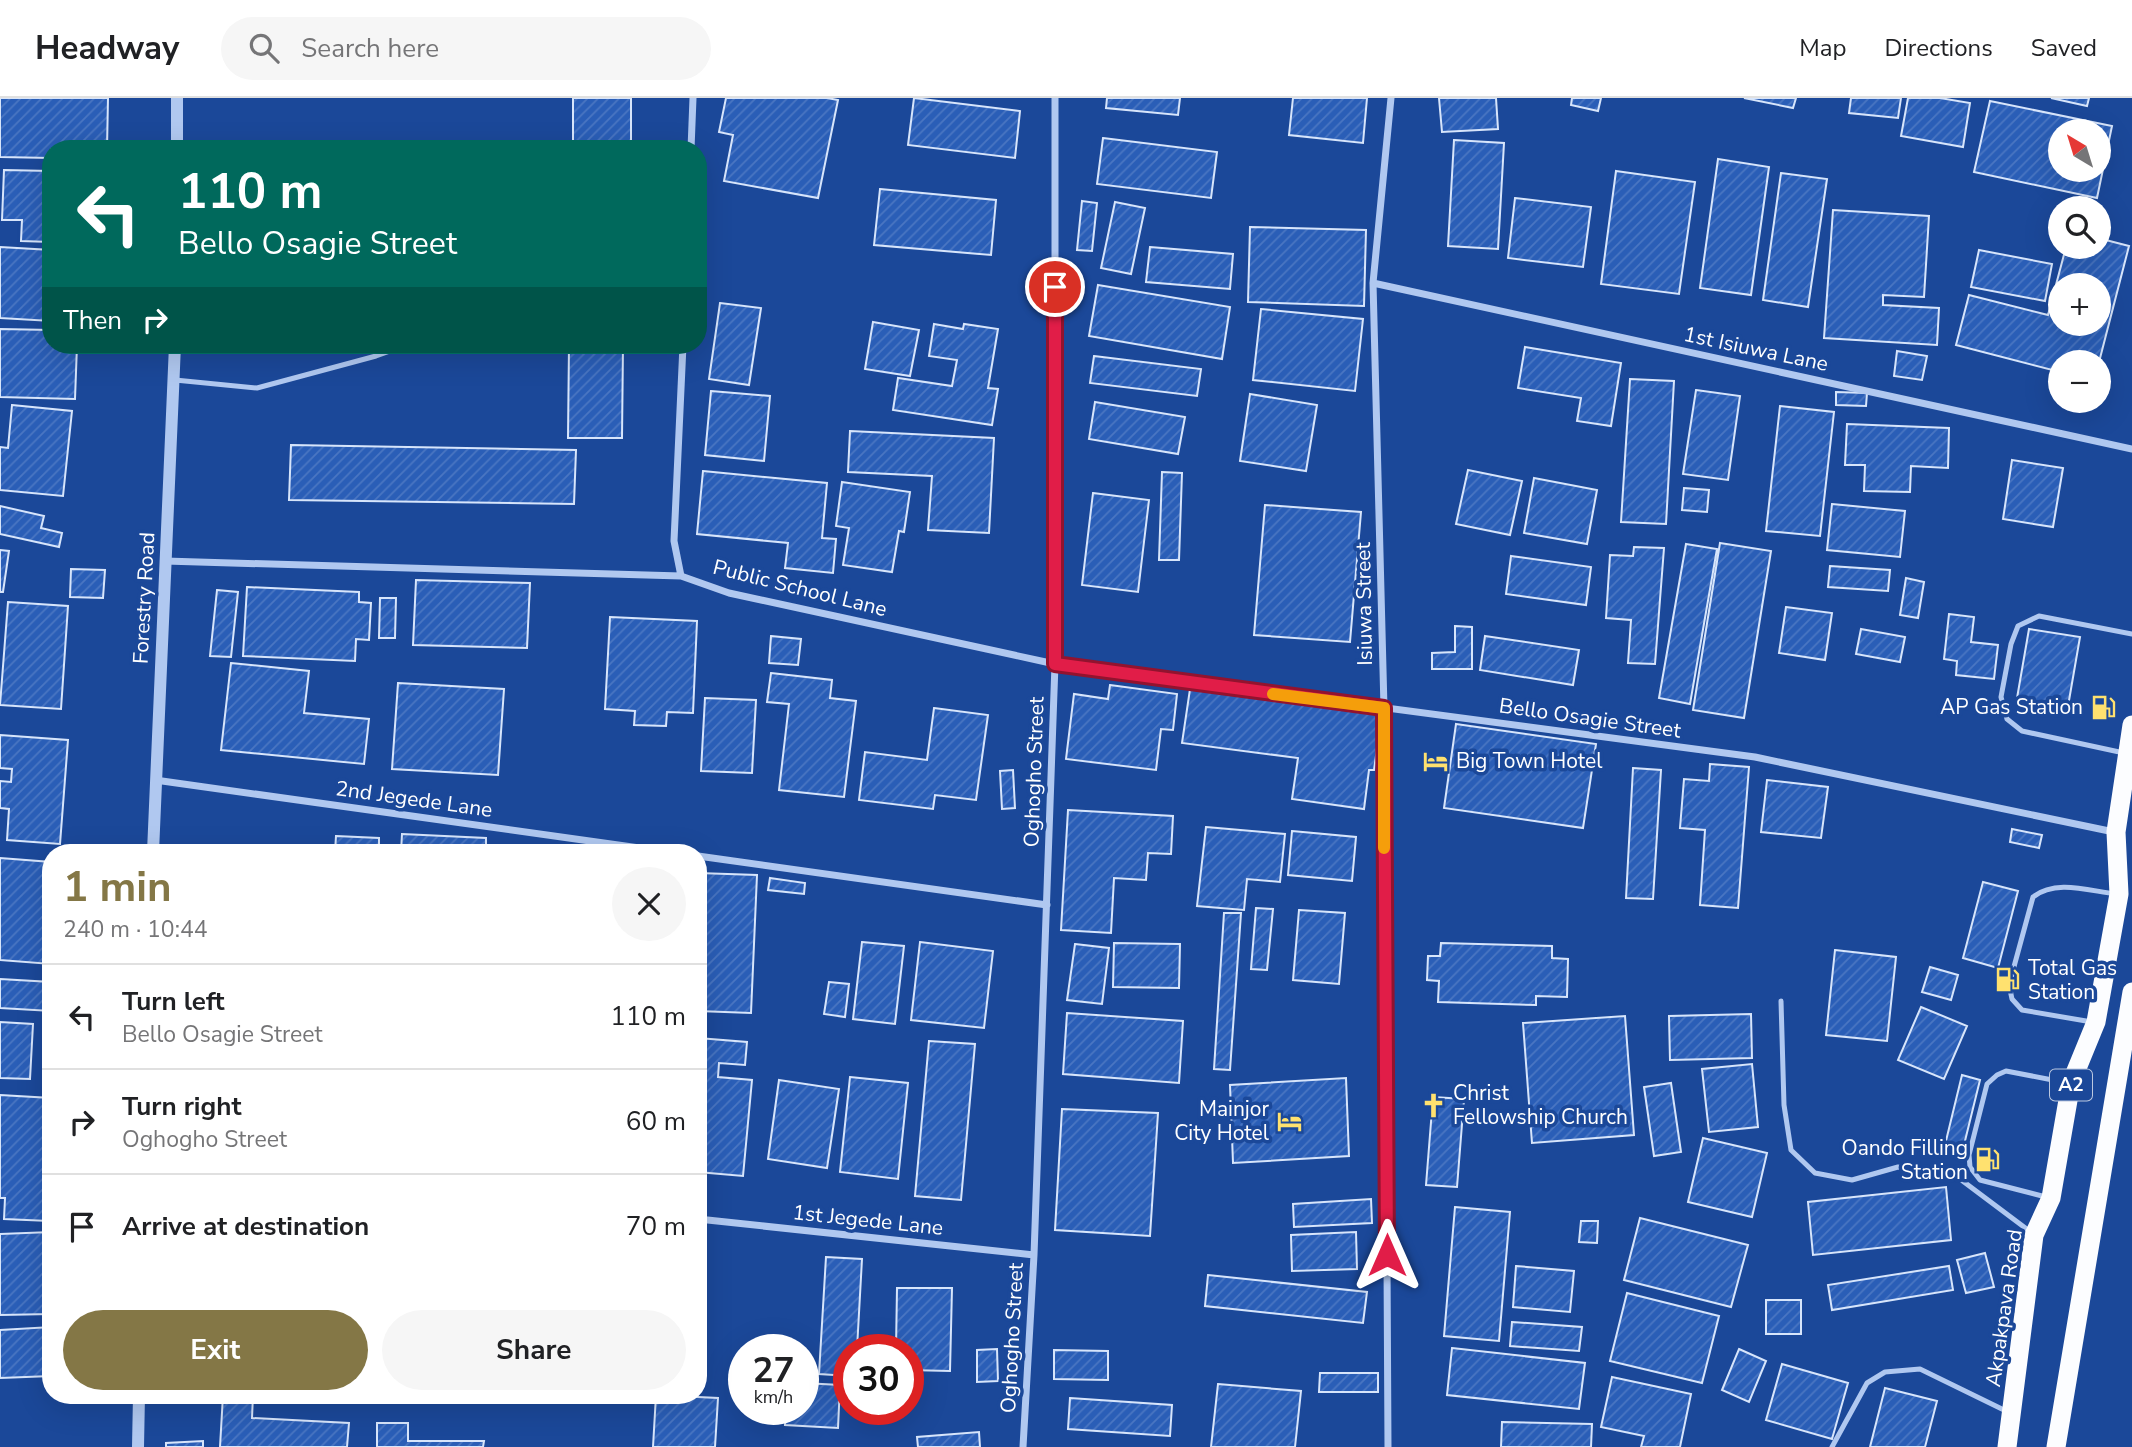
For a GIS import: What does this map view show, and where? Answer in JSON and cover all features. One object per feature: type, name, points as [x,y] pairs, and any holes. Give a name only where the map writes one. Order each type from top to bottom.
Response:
[{"type":"highway","name":"Akpakpava Road","points":[[2007,1447],[2034,1235],[2050,1198],[2071,1083],[2096,1022],[2119,894],[2116,832],[2132,725]]},
{"type":"highway","name":"A2","points":[[2056,1447],[2132,992]]},
{"type":"street","points":[[177,98],[177,140]]},
{"type":"street","points":[[691,140],[693,98]]},
{"type":"street","name":"Oghogho Street","points":[[1023,1447],[1034,1255],[1055,664],[1055,98]]},
{"type":"street","name":"Isiuwa Street","points":[[1388,1447],[1384,708],[1373,283],[1391,98]]},
{"type":"street","name":"1st Isiuwa Lane","points":[[1373,283],[2132,449]]},
{"type":"street","name":"Forestry Road","points":[[153,844],[175,354]]},
{"type":"street","name":"Public School Lane","points":[[683,354],[674,541],[681,576],[729,593],[1055,664]]},
{"type":"street","points":[[165,561],[681,576]]},
{"type":"street","name":"Bello Osagie Street","points":[[1055,664],[1755,758],[2116,832]]},
{"type":"street","name":"2nd Jegede Lane","points":[[155,780],[611,844]]},
{"type":"street","points":[[707,857],[1047,905]]},
{"type":"street","name":"1st Jegede Lane","points":[[707,1220],[1034,1255]]},
{"type":"street","points":[[138,1447],[139,1404]]},
{"type":"lane","points":[[175,380],[257,388],[382,354]]},
{"type":"lane","points":[[2127,753],[2022,731],[2007,719],[2001,697],[2011,644],[2018,626],[2039,616],[2132,634]]},
{"type":"lane","points":[[2096,1022],[2022,1010],[2012,999],[2009,985],[2033,897],[2042,890],[2054,887],[2119,894]]},
{"type":"lane","points":[[1781,1001],[1784,1105],[1791,1150],[1815,1173],[1852,1180],[1898,1167],[1952,1173],[2034,1235]]},
{"type":"lane","points":[[2050,1198],[1980,1180],[1970,1167],[1969,1155],[1987,1084],[1997,1075],[2006,1071],[2071,1083]]},
{"type":"lane","points":[[1832,1447],[1867,1383],[1885,1372],[1920,1369],[2012,1413]]},
{"type":"building","points":[[0,98],[108,98],[107,140],[42,140],[42,158],[0,157]]},
{"type":"building","points":[[573,98],[631,98],[631,140],[573,140]]},
{"type":"building","points":[[726,98],[838,100],[818,198],[724,181],[733,135],[719,132]]},
{"type":"building","points":[[914,98],[1020,111],[1015,158],[908,145]]},
{"type":"building","points":[[1107,98],[1180,98],[1178,115],[1106,108]]},
{"type":"building","points":[[1293,98],[1367,98],[1363,143],[1289,135]]},
{"type":"building","points":[[1439,98],[1496,98],[1498,129],[1442,132]]},
{"type":"building","points":[[1572,98],[1601,98],[1598,111],[1571,105]]},
{"type":"building","points":[[1744,98],[1796,98],[1793,108]]},
{"type":"building","points":[[1851,98],[1901,98],[1898,118],[1849,113]]},
{"type":"building","points":[[1908,98],[1940,98],[1970,103],[1963,147],[1901,136]]},
{"type":"building","points":[[2051,98],[2089,98],[2087,106]]},
{"type":"building","points":[[1990,101],[2078,119],[2048,119],[2048,182],[2100,182],[2097,196],[1974,172]]},
{"type":"building","points":[[1103,138],[1217,152],[1211,198],[1097,184]]},
{"type":"building","points":[[1454,140],[1504,143],[1498,249],[1448,246]]},
{"type":"building","points":[[1718,159],[1769,167],[1751,295],[1700,288]]},
{"type":"building","points":[[4,170],[42,171],[42,242],[21,241],[22,220],[2,220]]},
{"type":"building","points":[[1616,171],[1695,182],[1679,294],[1601,284]]},
{"type":"building","points":[[1781,173],[1827,179],[1808,307],[1763,300]]},
{"type":"building","points":[[880,189],[996,200],[991,255],[874,245]]},
{"type":"building","points":[[1515,198],[1591,207],[1583,267],[1508,258]]},
{"type":"building","points":[[1082,201],[1097,203],[1092,251],[1077,250]]},
{"type":"building","points":[[1115,202],[1145,208],[1131,274],[1101,268]]},
{"type":"building","points":[[1833,210],[1929,216],[1924,297],[1883,295],[1883,305],[1939,308],[1937,345],[1824,338]]},
{"type":"building","points":[[1250,227],[1366,230],[1364,306],[1248,302]]},
{"type":"building","points":[[2111,241],[2129,246],[2111,316],[2111,273],[2059,273],[2063,259],[2111,259]]},
{"type":"building","points":[[0,247],[42,249],[42,320],[0,318]]},
{"type":"building","points":[[1150,247],[1233,254],[1230,289],[1146,282]]},
{"type":"building","points":[[1979,250],[2052,264],[2048,273],[2045,301],[1971,287]]},
{"type":"building","points":[[1098,285],[1230,307],[1222,359],[1089,336]]},
{"type":"building","points":[[1969,295],[2048,315],[2048,336],[2106,336],[2102,350],[2048,350],[2048,369],[1956,345]]},
{"type":"building","points":[[720,303],[761,308],[749,385],[709,379]]},
{"type":"building","points":[[1261,309],[1363,319],[1355,391],[1253,380]]},
{"type":"building","points":[[873,322],[919,330],[910,376],[865,369]]},
{"type":"building","points":[[934,324],[963,329],[964,324],[998,329],[988,388],[998,389],[992,425],[893,410],[898,378],[952,386],[957,360],[929,356]]},
{"type":"building","points":[[0,329],[42,330],[42,354],[77,354],[75,399],[0,397]]},
{"type":"building","points":[[1525,347],[1621,363],[1611,426],[1577,421],[1581,398],[1518,388]]},
{"type":"building","points":[[1897,351],[1927,356],[1922,380],[1894,376]]},
{"type":"building","points":[[569,354],[623,354],[622,438],[568,438]]},
{"type":"building","points":[[1094,356],[1201,369],[1197,396],[1090,383]]},
{"type":"building","points":[[1630,379],[1674,381],[1666,524],[1621,522]]},
{"type":"building","points":[[1696,390],[1740,396],[1728,480],[1683,474]]},
{"type":"building","points":[[711,391],[770,396],[764,461],[705,455]]},
{"type":"building","points":[[1836,392],[1867,393],[1866,406],[1836,405]]},
{"type":"building","points":[[1250,394],[1317,405],[1306,471],[1240,461]]},
{"type":"building","points":[[1095,402],[1185,417],[1178,454],[1089,439]]},
{"type":"building","points":[[12,405],[72,411],[63,496],[0,490],[0,447],[8,448]]},
{"type":"building","points":[[1780,406],[1834,412],[1820,536],[1766,531]]},
{"type":"building","points":[[1847,424],[1949,428],[1948,468],[1911,466],[1910,492],[1864,491],[1865,465],[1845,465]]},
{"type":"building","points":[[850,431],[994,438],[989,533],[928,530],[932,476],[848,472]]},
{"type":"building","points":[[291,445],[576,450],[574,504],[289,500]]},
{"type":"building","points":[[2012,460],[2063,468],[2053,527],[2003,519]]},
{"type":"building","points":[[1468,470],[1522,481],[1510,535],[1456,524]]},
{"type":"building","points":[[703,471],[827,483],[822,538],[836,539],[833,573],[785,568],[788,543],[697,534]]},
{"type":"building","points":[[1162,472],[1182,473],[1179,560],[1159,560]]},
{"type":"building","points":[[1534,478],[1597,490],[1587,544],[1524,533]]},
{"type":"building","points":[[842,482],[910,492],[904,532],[899,531],[892,572],[843,565],[849,528],[836,526]]},
{"type":"building","points":[[1684,488],[1709,490],[1707,512],[1682,510]]},
{"type":"building","points":[[1093,493],[1149,500],[1138,592],[1082,585]]},
{"type":"building","points":[[1832,504],[1905,511],[1900,557],[1827,550]]},
{"type":"building","points":[[1265,505],[1361,512],[1350,642],[1254,635]]},
{"type":"building","points":[[0,506],[44,516],[41,528],[62,533],[59,547],[0,534]]},
{"type":"building","points":[[1720,543],[1771,551],[1744,718],[1693,710]]},
{"type":"building","points":[[1686,544],[1717,549],[1690,704],[1659,698]]},
{"type":"building","points":[[1634,547],[1664,548],[1655,664],[1628,663],[1631,620],[1606,618],[1610,555],[1633,556]]},
{"type":"building","points":[[0,550],[9,551],[3,592],[0,592]]},
{"type":"building","points":[[1511,556],[1591,567],[1586,605],[1506,594]]},
{"type":"building","points":[[1830,566],[1890,570],[1888,591],[1828,587]]},
{"type":"building","points":[[71,569],[105,570],[103,598],[70,597]]},
{"type":"building","points":[[1906,578],[1924,582],[1918,618],[1900,615]]},
{"type":"building","points":[[416,580],[530,583],[527,648],[413,645]]},
{"type":"building","points":[[247,587],[359,592],[359,602],[371,603],[369,640],[356,639],[355,661],[243,656]]},
{"type":"building","points":[[217,590],[238,592],[231,657],[210,656]]},
{"type":"building","points":[[380,598],[396,598],[395,638],[379,638]]},
{"type":"building","points":[[8,602],[68,606],[61,709],[0,705]]},
{"type":"building","points":[[1786,607],[1832,613],[1825,660],[1779,653]]},
{"type":"building","points":[[1949,614],[1974,617],[1971,642],[1998,645],[1994,679],[1956,675],[1957,661],[1944,659]]},
{"type":"building","points":[[610,617],[697,621],[693,713],[667,712],[666,726],[634,725],[635,711],[605,709]]},
{"type":"building","points":[[1455,626],[1472,627],[1472,669],[1432,669],[1432,653],[1455,652]]},
{"type":"building","points":[[1861,629],[1905,637],[1900,662],[1856,654]]},
{"type":"building","points":[[2029,629],[2080,637],[2067,712],[2016,704]]},
{"type":"building","points":[[771,636],[801,639],[798,665],[769,663]]},
{"type":"building","points":[[1485,636],[1579,650],[1573,685],[1480,670]]},
{"type":"building","points":[[231,663],[309,671],[304,713],[369,719],[364,764],[221,750]]},
{"type":"building","points":[[771,673],[832,680],[830,698],[856,701],[844,797],[779,790],[789,704],[767,702]]},
{"type":"building","points":[[398,683],[504,689],[498,775],[392,769]]},
{"type":"building","points":[[1110,685],[1177,694],[1173,730],[1161,729],[1156,770],[1066,759],[1074,694],[1108,699]]},
{"type":"building","points":[[1190,689],[1382,713],[1374,770],[1369,770],[1364,809],[1292,799],[1298,758],[1182,743]]},
{"type":"building","points":[[705,698],[756,700],[752,773],[701,771]]},
{"type":"building","points":[[934,708],[988,715],[976,800],[935,795],[933,809],[859,800],[865,752],[927,760]]},
{"type":"building","points":[[1456,724],[1596,744],[1583,828],[1444,808]]},
{"type":"building","points":[[0,735],[68,740],[60,844],[7,840],[9,809],[0,808],[0,781],[11,782],[12,769],[0,768]]},
{"type":"building","points":[[1710,764],[1749,767],[1738,908],[1700,905],[1705,830],[1680,828],[1684,779],[1709,781]]},
{"type":"building","points":[[1633,768],[1661,770],[1653,899],[1626,898]]},
{"type":"building","points":[[1013,770],[1015,808],[1002,809],[1000,771]]},
{"type":"building","points":[[1767,780],[1828,787],[1821,838],[1761,832]]},
{"type":"building","points":[[1068,810],[1173,816],[1171,854],[1148,853],[1146,880],[1114,878],[1111,933],[1061,930]]},
{"type":"building","points":[[1206,827],[1285,834],[1280,882],[1247,879],[1244,910],[1197,906]]},
{"type":"building","points":[[2012,829],[2042,835],[2039,848],[2010,842]]},
{"type":"building","points":[[1292,831],[1356,837],[1352,881],[1288,875]]},
{"type":"building","points":[[402,834],[486,838],[486,844],[401,844]]},
{"type":"building","points":[[336,836],[379,838],[379,844],[336,844]]},
{"type":"building","points":[[0,858],[42,861],[42,963],[0,960]]},
{"type":"building","points":[[707,873],[757,875],[751,1013],[707,1011]]},
{"type":"building","points":[[770,878],[805,883],[804,894],[768,890]]},
{"type":"building","points":[[1983,882],[2018,891],[1998,968],[1963,958]]},
{"type":"building","points":[[1256,908],[1273,909],[1267,970],[1251,969]]},
{"type":"building","points":[[1299,910],[1345,913],[1339,984],[1293,980]]},
{"type":"building","points":[[1224,913],[1241,913],[1230,1070],[1214,1069]]},
{"type":"building","points":[[862,942],[904,946],[895,1024],[853,1019]]},
{"type":"building","points":[[920,942],[993,951],[984,1028],[911,1020]]},
{"type":"building","points":[[1114,943],[1180,944],[1179,988],[1113,987]]},
{"type":"building","points":[[1441,943],[1552,946],[1552,958],[1568,959],[1567,997],[1536,996],[1536,1005],[1438,1002],[1439,981],[1427,980],[1428,956],[1440,956]]},
{"type":"building","points":[[1075,944],[1109,948],[1102,1004],[1067,1000]]},
{"type":"building","points":[[1835,950],[1896,957],[1887,1041],[1826,1035]]},
{"type":"building","points":[[1930,967],[1958,975],[1951,1000],[1922,992]]},
{"type":"building","points":[[0,979],[42,981],[42,1010],[0,1008]]},
{"type":"building","points":[[829,982],[849,984],[845,1017],[824,1014]]},
{"type":"building","points":[[1921,1007],[1967,1026],[1944,1079],[1898,1060]]},
{"type":"building","points":[[1067,1013],[1183,1021],[1179,1083],[1063,1074]]},
{"type":"building","points":[[1751,1014],[1752,1058],[1670,1060],[1669,1016]]},
{"type":"building","points":[[1625,1016],[1634,1135],[1532,1143],[1523,1023]]},
{"type":"building","points":[[0,1022],[33,1024],[30,1079],[0,1078]]},
{"type":"building","points":[[707,1039],[747,1042],[745,1065],[719,1063],[718,1077],[752,1080],[743,1176],[707,1173]]},
{"type":"building","points":[[929,1041],[975,1044],[961,1200],[915,1196]]},
{"type":"building","points":[[1752,1064],[1758,1127],[1709,1132],[1702,1069]]},
{"type":"building","points":[[1962,1075],[1980,1080],[1962,1153],[1944,1149]]},
{"type":"building","points":[[850,1077],[908,1083],[898,1179],[840,1172]]},
{"type":"building","name":"Mainjor City Hotel","points":[[1346,1078],[1349,1156],[1233,1163],[1230,1085]]},
{"type":"building","points":[[779,1080],[839,1089],[827,1168],[768,1159]]},
{"type":"building","points":[[1671,1083],[1681,1152],[1654,1156],[1644,1087]]},
{"type":"building","points":[[0,1095],[42,1097],[42,1221],[4,1219],[5,1198],[0,1198]]},
{"type":"building","points":[[1433,1097],[1464,1099],[1457,1187],[1426,1185]]},
{"type":"building","points":[[1062,1109],[1158,1113],[1150,1236],[1055,1230]]},
{"type":"building","points":[[1703,1138],[1767,1153],[1752,1217],[1688,1202]]},
{"type":"building","points":[[1946,1187],[1951,1240],[1813,1255],[1808,1202]]},
{"type":"building","points":[[1371,1199],[1372,1223],[1294,1227],[1293,1204]]},
{"type":"building","points":[[1455,1207],[1510,1212],[1499,1341],[1444,1336]]},
{"type":"building","points":[[1640,1218],[1748,1245],[1731,1307],[1624,1280]]},
{"type":"building","points":[[1581,1221],[1598,1221],[1597,1243],[1579,1242]]},
{"type":"building","points":[[42,1232],[42,1314],[0,1315],[0,1234]]},
{"type":"building","points":[[1356,1232],[1357,1269],[1292,1271],[1291,1235]]},
{"type":"building","points":[[1985,1253],[1994,1287],[1966,1293],[1957,1260]]},
{"type":"building","points":[[826,1257],[862,1259],[858,1334],[833,1334],[833,1375],[819,1374]]},
{"type":"building","points":[[1516,1266],[1574,1271],[1570,1312],[1513,1307]]},
{"type":"building","points":[[1949,1266],[1953,1290],[1832,1310],[1828,1285]]},
{"type":"building","points":[[1208,1275],[1367,1292],[1363,1323],[1205,1306]]},
{"type":"building","points":[[897,1288],[952,1288],[950,1371],[924,1370],[924,1334],[896,1334]]},
{"type":"building","points":[[1627,1293],[1719,1316],[1702,1383],[1610,1361]]},
{"type":"building","points":[[1766,1300],[1801,1300],[1801,1334],[1766,1334]]},
{"type":"building","points":[[1512,1322],[1582,1327],[1579,1351],[1510,1346]]},
{"type":"building","points":[[42,1328],[42,1376],[0,1378],[0,1330]]},
{"type":"building","points":[[1452,1348],[1585,1363],[1579,1409],[1447,1395]]},
{"type":"building","points":[[997,1349],[998,1381],[977,1382],[977,1350]]},
{"type":"building","points":[[1739,1349],[1766,1361],[1749,1402],[1722,1390]]},
{"type":"building","points":[[1054,1350],[1108,1351],[1108,1380],[1054,1379]]},
{"type":"building","points":[[1782,1364],[1848,1383],[1832,1439],[1766,1420]]},
{"type":"building","points":[[1320,1373],[1378,1373],[1378,1392],[1319,1392]]},
{"type":"building","points":[[1612,1377],[1691,1394],[1680,1447],[1641,1447],[1644,1436],[1601,1427]]},
{"type":"building","points":[[819,1384],[833,1385],[833,1425],[838,1425],[838,1428],[785,1425],[819,1425]]},
{"type":"building","points":[[1218,1384],[1301,1391],[1295,1447],[1211,1447]]},
{"type":"building","points":[[1885,1388],[1937,1401],[1925,1447],[1870,1447]]},
{"type":"building","points":[[707,1397],[718,1398],[715,1447],[653,1447],[655,1404],[707,1404]]},
{"type":"building","points":[[1070,1398],[1172,1405],[1170,1436],[1068,1429]]},
{"type":"building","points":[[222,1404],[253,1404],[252,1418],[349,1423],[347,1447],[220,1447]]},
{"type":"building","points":[[1502,1422],[1592,1424],[1591,1447],[1501,1447]]},
{"type":"building","points":[[377,1423],[408,1423],[408,1441],[484,1441],[483,1447],[377,1447]]},
{"type":"building","points":[[979,1432],[980,1447],[918,1447],[917,1437]]},
{"type":"building","points":[[203,1441],[203,1447],[166,1447],[166,1443]]},
{"type":"slow traffic","points":[[1273,694],[1384,708],[1384,848]]},
{"type":"place","name":"AP Gas Station","points":[[2103,707]]},
{"type":"place","name":"Big Town Hotel","points":[[1436,761]]},
{"type":"place","name":"Total Gas Station","points":[[2008,980]]},
{"type":"place","name":"Christ Fellowship Church","points":[[1433,1105]]},
{"type":"place","name":"Mainjor City Hotel","points":[[1289,1121]]},
{"type":"place","name":"Oando Filling Station","points":[[1988,1160]]},
{"type":"route","points":[[1055,287],[1055,664],[1384,708],[1387,1255]]}]
